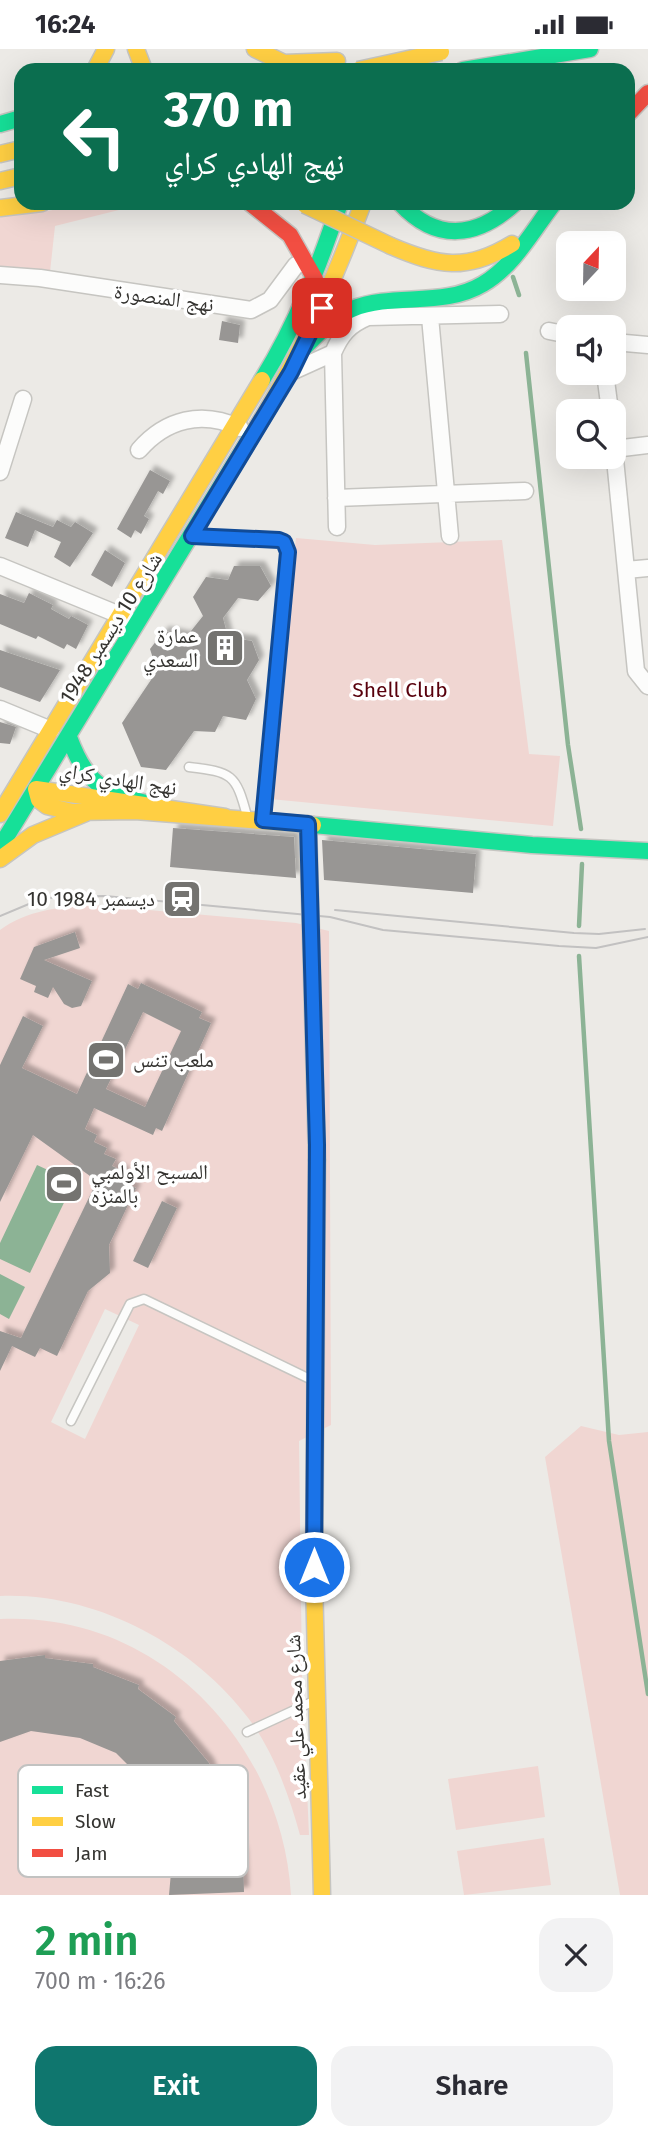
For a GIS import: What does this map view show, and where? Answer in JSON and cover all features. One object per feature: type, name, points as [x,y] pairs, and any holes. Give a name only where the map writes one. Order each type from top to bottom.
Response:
[{"type":"main road","points":[[255,49],[284,63],[337,61],[405,49]]},
{"type":"main road","points":[[390,63],[459,49]]},
{"type":"main road","points":[[505,63],[590,49]]},
{"type":"main road","points":[[635,107],[648,93]]},
{"type":"main road","points":[[262,210],[280,221],[295,239],[315,279]]},
{"type":"main road","points":[[315,210],[391,247],[442,265],[466,265],[491,259],[530,232]]},
{"type":"main road","name":"شارع 10 ديسمبر 1948","points":[[0,814],[284,344],[315,279],[338,210]]},
{"type":"main road","name":"شارع 10 ديسمبر 1948","points":[[0,847],[291,372],[332,287],[360,210]]},
{"type":"main road","points":[[407,210],[418,221],[446,232],[473,231],[491,225],[507,210]]},
{"type":"main road","points":[[302,350],[351,309],[371,303],[447,296],[484,283],[500,271],[548,210]]},
{"type":"main road","points":[[69,737],[78,766],[85,777],[99,787],[164,807]]},
{"type":"main road","points":[[16,787],[36,789],[29,766]]},
{"type":"main road","name":"نهج الهادي كراي","points":[[225,817],[36,789],[39,800],[52,809],[225,817],[568,847],[648,851]]},
{"type":"main road","points":[[0,859],[33,835],[88,812]]},
{"type":"main road","name":"شارع محمد علي عقيد","points":[[308,824],[317,1145],[313,1485],[322,1895]]},
{"type":"main road","name":"نهج الهادي كراي","points":[[568,847],[648,863]]},
{"type":"street","name":"نهج المنصورة","points":[[0,275],[40,278],[251,310],[270,299],[296,265],[307,263]]},
{"type":"street","points":[[337,527],[333,353],[341,336],[352,324],[368,317],[500,314]]},
{"type":"street","points":[[430,317],[450,536]]},
{"type":"street","points":[[549,331],[556,332]]},
{"type":"street","points":[[626,343],[648,345]]},
{"type":"street","points":[[291,372],[333,353]]},
{"type":"street","points":[[0,472],[23,399]]},
{"type":"street","points":[[139,450],[153,434],[184,419],[202,418],[236,426],[253,435]]},
{"type":"street","points":[[626,448],[648,445]]},
{"type":"street","points":[[616,469],[636,671],[648,686]]},
{"type":"street","points":[[336,498],[447,497],[525,491]]},
{"type":"street","points":[[0,566],[139,622]]},
{"type":"street","points":[[626,570],[648,568]]},
{"type":"street","points":[[0,709],[51,730]]},
{"type":"lane","points":[[192,536],[279,540],[284,542],[288,552],[255,820]]},
{"type":"lane","points":[[188,767],[218,770],[231,775],[255,820]]},
{"type":"lane","points":[[71,1421],[130,1304],[144,1299],[316,1382]]},
{"type":"lane","points":[[247,1733],[317,1699]]},
{"type":"green space","points":[[53,210],[119,210],[55,226],[50,272],[0,267],[0,217]]},
{"type":"green space","name":"Shell Club","points":[[296,538],[375,545],[502,540],[529,754],[560,756],[553,826],[270,799]]},
{"type":"green space","points":[[92,905],[296,923],[329,931],[331,1425],[299,1441],[302,1677],[309,1835],[300,1835],[280,1775],[258,1732],[226,1692],[200,1668],[139,1628],[105,1613],[71,1603],[35,1597],[0,1596],[0,930],[33,914]],"holes":[[[105,1309],[139,1325],[85,1439],[51,1422]]]},
{"type":"green space","points":[[581,1426],[619,1435],[648,1432],[648,1895],[620,1895],[545,1457]]},
{"type":"green space","points":[[0,1619],[57,1622],[111,1637],[159,1663],[201,1697],[237,1739],[264,1787],[282,1839],[291,1895],[0,1895]]},
{"type":"green space","points":[[538,1766],[545,1817],[456,1830],[448,1779]]},
{"type":"green space","points":[[544,1838],[551,1885],[464,1895],[457,1851]]},
{"type":"shaded area","points":[[37,1165],[74,1182],[30,1273],[0,1259],[0,1243]]},
{"type":"shaded area","points":[[0,1274],[25,1287],[9,1319],[0,1314]]},
{"type":"building","points":[[222,321],[240,325],[238,343],[219,340]]},
{"type":"building","points":[[150,470],[170,481],[163,494],[158,491],[144,516],[149,519],[141,534],[135,530],[131,538],[117,529]]},
{"type":"building","points":[[16,512],[53,527],[57,520],[71,527],[75,522],[93,533],[70,567],[54,557],[61,542],[35,530],[28,547],[5,538]]},
{"type":"building","points":[[105,550],[125,563],[112,587],[91,575]]},
{"type":"building","points":[[234,566],[260,566],[271,586],[258,601],[238,598],[223,618],[228,637],[252,641],[259,660],[247,680],[256,699],[246,720],[223,716],[215,732],[194,731],[166,770],[141,767],[122,723],[157,671],[150,649],[164,631],[187,636],[203,616],[193,597],[206,577],[228,580]]},
{"type":"building","points":[[29,593],[53,605],[51,609],[69,619],[71,616],[88,625],[76,649],[67,644],[64,649],[38,636],[36,639],[0,624],[0,594],[24,603]]},
{"type":"building","points":[[0,650],[60,670],[40,702],[0,687]]},
{"type":"building","points":[[0,722],[16,727],[10,744],[0,743]]},
{"type":"building","points":[[173,828],[294,837],[296,878],[170,867]]},
{"type":"building","points":[[322,840],[476,854],[473,893],[324,880]]},
{"type":"building","points":[[75,932],[80,948],[44,960],[92,981],[81,1006],[72,1008],[64,1004],[53,987],[48,998],[34,992],[36,986],[20,979],[34,947]]},
{"type":"building","name":"المسبح الأولمبي بالمنزه","points":[[141,983],[202,1012],[199,1018],[211,1023],[162,1131],[156,1128],[153,1135],[94,1108],[85,1129],[97,1135],[94,1142],[107,1148],[104,1154],[116,1159],[112,1166],[125,1172],[121,1181],[136,1188],[109,1245],[110,1273],[88,1291],[57,1356],[40,1348],[35,1357],[12,1346],[0,1371],[0,1331],[21,1338],[97,1181],[33,1135],[0,1202],[0,1065],[23,1016],[43,1026],[22,1068],[77,1094],[128,984],[138,989]],"holes":[[[143,1012],[181,1031],[145,1107],[106,1089]]]},
{"type":"building","points":[[162,1201],[177,1208],[148,1268],[133,1261]]},
{"type":"building","points":[[45,1655],[45,1658],[93,1664],[93,1667],[139,1685],[138,1689],[176,1717],[174,1721],[210,1765],[128,1765],[116,1753],[80,1738],[31,1731],[0,1742],[0,1661]]},
{"type":"building","points":[[171,1877],[244,1877],[244,1892],[169,1895]]},
{"type":"waterway","points":[[513,277],[519,295]]},
{"type":"waterway","points":[[526,353],[568,745],[581,829]]},
{"type":"waterway","points":[[579,926],[582,864]]},
{"type":"waterway","points":[[579,956],[609,1441],[648,1694]]},
{"type":"tram line","points":[[0,916],[36,901],[55,897],[105,896],[330,917],[383,930],[559,946],[596,948],[648,937]]},
{"type":"tram line","points":[[335,910],[574,933],[599,934],[645,929]]},
{"type":"traffic: fast","points":[[505,63],[590,49]]},
{"type":"traffic: fast","points":[[0,124],[14,120]]},
{"type":"traffic: fast","points":[[262,380],[306,294],[338,210]]},
{"type":"traffic: fast","points":[[408,210],[428,225],[457,231],[472,229],[507,210]]},
{"type":"traffic: fast","points":[[302,350],[331,322],[352,309],[385,301],[452,296],[483,284],[514,258],[549,210]]},
{"type":"traffic: fast","points":[[0,847],[252,435]]},
{"type":"traffic: fast","points":[[69,737],[85,769],[104,788],[130,799],[164,807]]},
{"type":"traffic: fast","points":[[308,824],[317,1160]]},
{"type":"traffic: fast","points":[[313,825],[532,845],[648,851]]},
{"type":"traffic: slow","points":[[99,63],[106,49]]},
{"type":"traffic: slow","points":[[136,49],[141,63]]},
{"type":"traffic: slow","points":[[255,49],[284,63],[337,61]]},
{"type":"traffic: slow","points":[[390,63],[441,52]]},
{"type":"traffic: slow","points":[[0,154],[14,151]]},
{"type":"traffic: slow","points":[[0,181],[14,178]]},
{"type":"traffic: slow","points":[[0,208],[14,206]]},
{"type":"traffic: slow","points":[[315,210],[391,246]]},
{"type":"traffic: slow","points":[[252,435],[314,322],[360,210]]},
{"type":"traffic: slow","points":[[391,246],[423,258],[452,263],[480,259],[512,244]]},
{"type":"traffic: slow","points":[[0,814],[262,380]]},
{"type":"traffic: slow","points":[[225,817],[36,789],[39,800],[47,806],[72,812],[135,811],[313,825]]},
{"type":"traffic: slow","points":[[0,859],[33,835],[88,812]]},
{"type":"traffic: slow","points":[[314,1580],[322,1895]]},
{"type":"traffic: jam","points":[[635,107],[648,93]]},
{"type":"traffic: jam","points":[[259,210],[290,235],[315,279]]},
{"type":"traffic: jam","points":[[314,1580],[317,1160]]},
{"type":"place","name":"عمارة السعدي","points":[[225,648]]},
{"type":"place","name":"10 ديسمبر 1984","points":[[182,899]]},
{"type":"place","name":"ملعب تنس","points":[[106,1060]]},
{"type":"place","name":"المسبح الأولمبي بالمنزه","points":[[64,1184]]},
{"type":"route","points":[[314,1567],[317,1145],[308,824],[263,820],[288,552],[284,542],[279,540],[192,536],[291,372],[322,308]]}]
